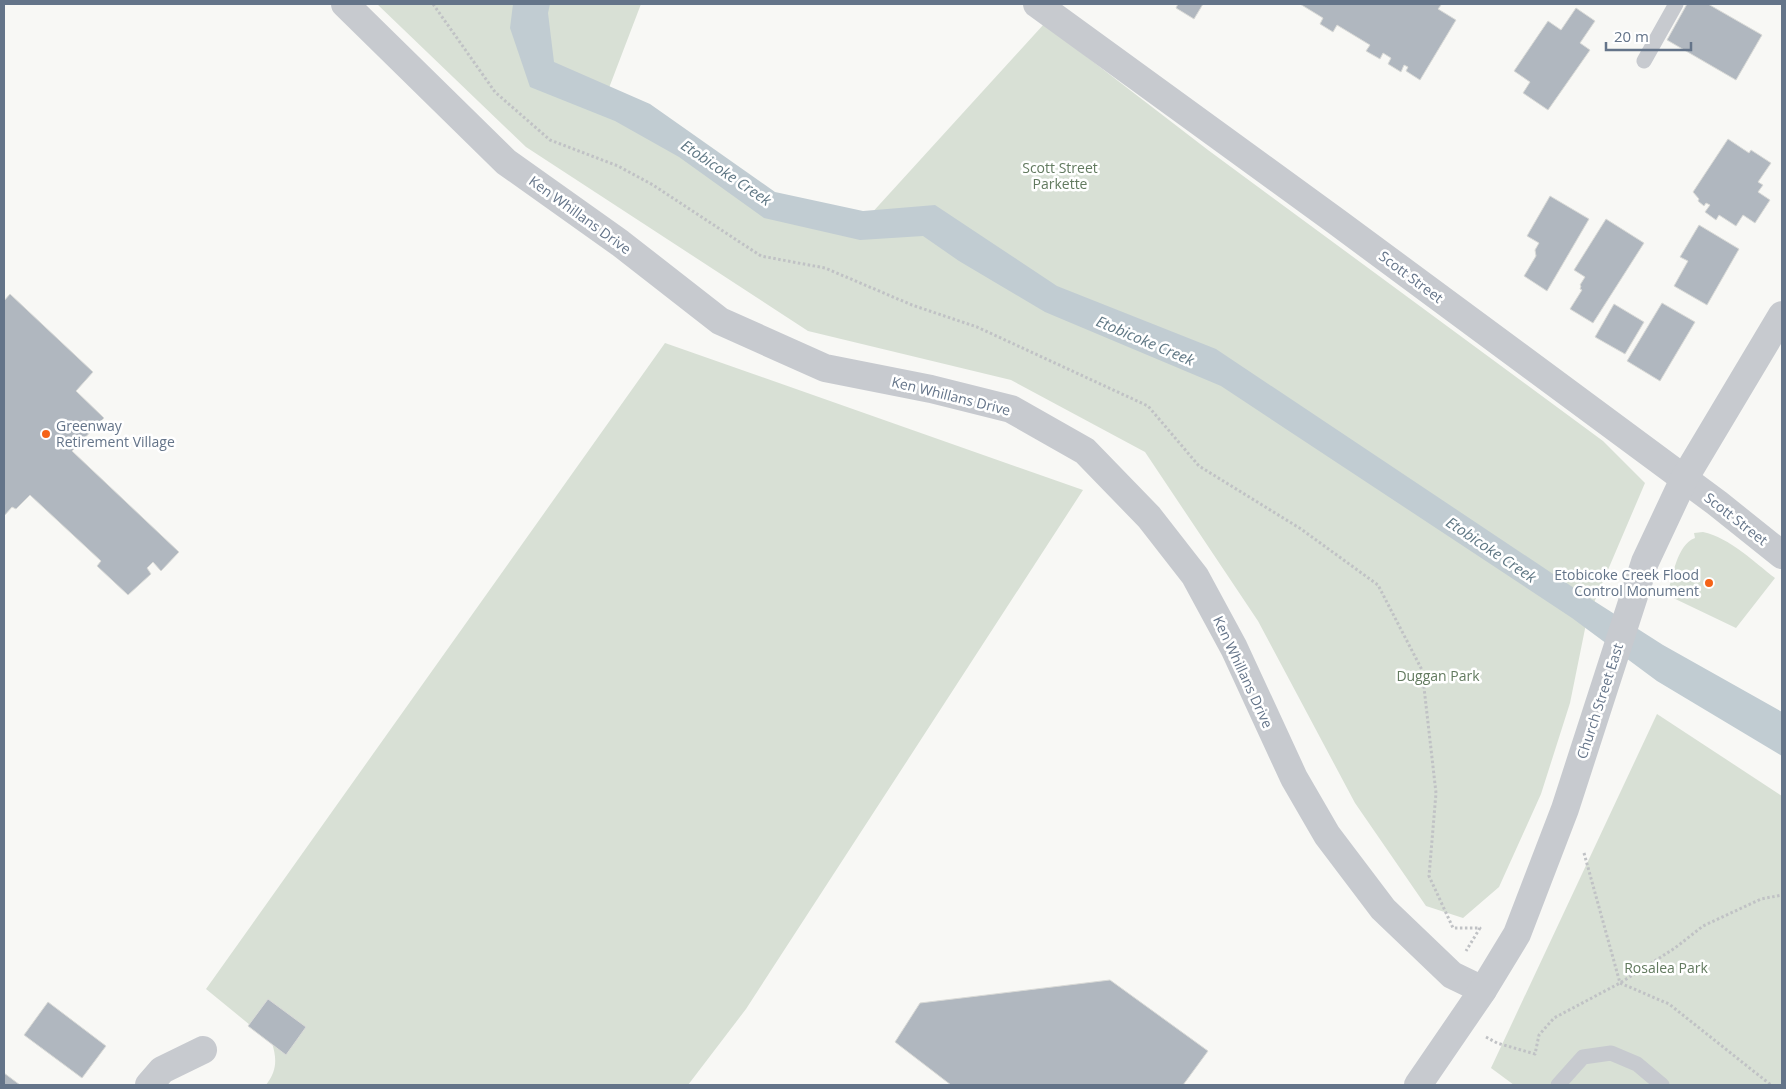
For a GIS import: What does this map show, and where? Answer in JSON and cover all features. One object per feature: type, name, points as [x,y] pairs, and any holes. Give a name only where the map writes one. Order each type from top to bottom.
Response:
[{"type":"street","name":"Ken Whillans Drive","points":[[345,4],[506,162],[620,243],[720,321],[825,368],[931,389],[1011,409],[1085,451],[1149,516],[1195,576],[1234,648],[1294,778],[1327,834],[1383,909],[1452,976],[1483,990]]},
{"type":"street","name":"Scott Street","points":[[1037,4],[1345,228],[1684,479],[1782,555]]},
{"type":"street","name":"Church Street East","points":[[1418,1085],[1483,990],[1517,934],[1565,809],[1645,562],[1684,479],[1782,315]]},
{"type":"street","points":[[149,1085],[162,1070],[203,1050]]},
{"type":"lane","points":[[1644,61],[1676,4]]},
{"type":"lane","points":[[1558,1085],[1583,1057],[1611,1053],[1637,1064],[1662,1085]]},
{"type":"path","points":[[1584,853],[1620,982]]},
{"type":"path","points":[[1497,1043],[1535,1054],[1539,1035],[1554,1018],[1620,982],[1675,948],[1703,926],[1761,899],[1782,895]]},
{"type":"path","points":[[1620,982],[1669,1004],[1772,1085]]},
{"type":"green space","points":[[377,4],[641,4],[604,101],[766,205],[859,227],[1044,24],[1208,150],[1603,441],[1645,483],[1587,619],[1570,703],[1541,794],[1499,887],[1463,918],[1426,906],[1355,803],[1258,621],[1145,452],[1011,380],[808,331],[526,147]]},
{"type":"green space","points":[[665,343],[1083,490],[746,1009],[688,1085],[266,1085],[270,1080],[275,1065],[272,1043],[206,989]]},
{"type":"green space","points":[[1703,532],[1723,539],[1775,578],[1736,628],[1667,595],[1676,563],[1683,547],[1695,538],[1694,533]]},
{"type":"green space","name":"Rosalea Park","points":[[1657,714],[1782,796],[1782,1085],[1514,1085],[1491,1068]]},
{"type":"water","name":"Etobicoke Creek","points":[[513,4],[550,4],[548,13],[554,62],[650,104],[775,192],[863,211],[935,205],[1057,286],[1216,349],[1580,592],[1663,645],[1782,712],[1782,756],[1657,681],[1572,618],[1221,386],[1045,312],[959,261],[923,236],[860,240],[764,218],[679,157],[615,121],[530,87],[510,28]]},
{"type":"building","points":[[1178,4],[1203,4],[1194,19],[1176,8]]},
{"type":"building","points":[[1300,4],[1439,4],[1441,5],[1438,9],[1456,20],[1420,80],[1406,71],[1408,67],[1404,65],[1401,72],[1388,64],[1391,58],[1383,53],[1380,59],[1366,51],[1370,45],[1337,25],[1333,32],[1320,24],[1323,18]]},
{"type":"building","points":[[1687,4],[1708,4],[1762,35],[1736,80],[1667,40]]},
{"type":"building","points":[[1576,8],[1595,21],[1580,43],[1590,50],[1548,110],[1523,93],[1530,82],[1514,71],[1548,21],[1561,30]]},
{"type":"building","points":[[1728,139],[1749,153],[1751,150],[1771,163],[1758,182],[1763,185],[1758,192],[1770,200],[1755,223],[1743,215],[1736,226],[1719,215],[1716,220],[1705,212],[1710,205],[1706,203],[1704,206],[1698,201],[1699,199],[1693,192]]},
{"type":"building","points":[[1550,196],[1589,219],[1547,291],[1524,276],[1536,256],[1535,250],[1539,243],[1527,236]]},
{"type":"building","points":[[1606,219],[1644,243],[1593,323],[1570,309],[1582,290],[1580,285],[1585,277],[1574,270]]},
{"type":"building","points":[[1699,225],[1739,249],[1707,305],[1674,286],[1688,261],[1680,257]]},
{"type":"building","name":"Greenway Retirement Village","points":[[10,294],[93,372],[76,391],[104,418],[72,451],[179,552],[161,571],[153,562],[147,568],[151,574],[128,595],[97,566],[101,561],[30,495],[16,509],[12,507],[4,516],[4,301]]},
{"type":"building","points":[[1662,303],[1695,322],[1660,381],[1627,361]]},
{"type":"building","points":[[1614,304],[1644,322],[1625,354],[1595,337]]},
{"type":"building","points":[[1110,980],[1208,1051],[1183,1085],[951,1085],[895,1042],[920,1003]]},
{"type":"building","points":[[268,999],[306,1027],[286,1055],[248,1026]]},
{"type":"building","points":[[48,1002],[106,1046],[82,1078],[24,1035]]},
{"type":"building","points":[[4,1073],[20,1085],[4,1085]]},
{"type":"place","name":"Greenway Retirement Village","points":[[46,434]]},
{"type":"place","name":"Etobicoke Creek Flood Control Monument","points":[[1709,583]]},
{"type":"park label","name":"Scott Street Parkette","points":[[1060,176]]},
{"type":"park label","name":"Duggan Park","points":[[1438,676]]}]
